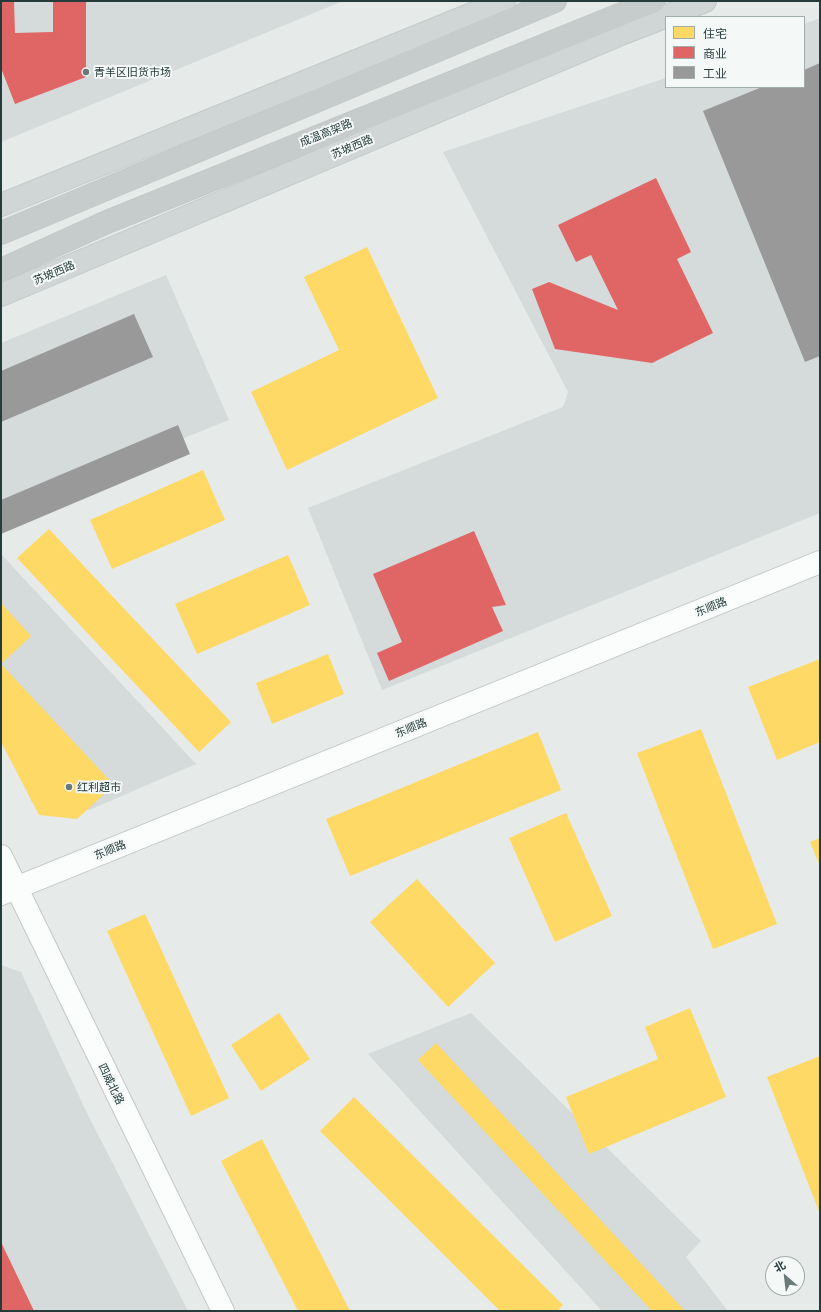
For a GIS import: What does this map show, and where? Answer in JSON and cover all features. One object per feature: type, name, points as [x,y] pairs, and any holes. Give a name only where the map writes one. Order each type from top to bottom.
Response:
[{"type":"highway","points":[[1,233],[555,1]]},
{"type":"highway","name":"成温高架路","points":[[1,270],[107,222],[654,1]]},
{"type":"main road","points":[[1,204],[504,1]]},
{"type":"main road","name":"苏坡西路","points":[[667,16],[705,1]]},
{"type":"main road","name":"苏坡西路","points":[[1,295],[618,35],[665,17]]},
{"type":"street","name":"东顺路","points":[[8,891],[820,562]]},
{"type":"street","name":"四威北路","points":[[1,856],[8,891],[223,1311]]},
{"type":"shaded area","name":"青羊区旧货市场","points":[[1,1],[343,1],[1,142]]},
{"type":"shaded area","points":[[820,18],[820,513],[382,690],[308,508],[563,407],[568,392],[443,152],[665,78],[665,88],[805,88],[805,24]]},
{"type":"shaded area","points":[[166,275],[229,420],[1,511],[1,343]]},
{"type":"shaded area","points":[[1,554],[196,764],[89,810],[32,803],[1,732]]},
{"type":"shaded area","points":[[1,965],[21,972],[86,1111],[188,1311],[1,1311]]},
{"type":"shaded area","points":[[471,1013],[701,1241],[686,1257],[728,1311],[602,1311],[368,1054]]},
{"type":"building: 住宅","points":[[367,247],[438,398],[287,470],[251,392],[339,350],[304,277]]},
{"type":"building: 住宅","points":[[203,470],[225,520],[112,569],[90,520]]},
{"type":"building: 住宅","points":[[49,529],[231,722],[199,752],[17,558]]},
{"type":"building: 住宅","points":[[288,555],[310,605],[197,654],[175,604]]},
{"type":"building: 住宅","points":[[1,603],[31,636],[1,664]]},
{"type":"building: 住宅","points":[[328,654],[344,694],[272,724],[256,683]]},
{"type":"building: 住宅","points":[[820,659],[820,742],[777,760],[748,687]]},
{"type":"building: 住宅","points":[[1,664],[114,785],[77,819],[39,815],[1,742]]},
{"type":"building: 住宅","points":[[701,729],[777,924],[713,949],[637,753]]},
{"type":"building: 住宅","points":[[538,732],[561,790],[350,876],[326,819]]},
{"type":"building: 住宅","points":[[566,813],[612,916],[555,942],[509,838]]},
{"type":"building: 住宅","points":[[820,838],[820,866],[810,842]]},
{"type":"building: 住宅","points":[[417,879],[495,963],[448,1007],[370,922]]},
{"type":"building: 住宅","points":[[145,914],[229,1098],[191,1116],[107,931]]},
{"type":"building: 住宅","points":[[690,1008],[726,1097],[589,1154],[566,1097],[658,1059],[645,1027]]},
{"type":"building: 住宅","points":[[279,1013],[310,1059],[261,1091],[231,1045]]},
{"type":"building: 住宅","points":[[436,1043],[685,1311],[652,1311],[418,1060]]},
{"type":"building: 住宅","points":[[820,1056],[820,1214],[767,1077]]},
{"type":"building: 住宅","points":[[354,1097],[563,1305],[557,1311],[500,1311],[320,1131]]},
{"type":"building: 住宅","points":[[262,1139],[350,1311],[298,1311],[221,1161]]},
{"type":"building: 商业","points":[[1,1],[14,1],[15,33],[53,32],[53,1],[86,1],[86,77],[15,104],[1,68]]},
{"type":"building: 商业","points":[[656,178],[691,252],[677,259],[713,333],[652,363],[555,349],[532,289],[549,282],[618,310],[591,255],[576,262],[558,225]]},
{"type":"building: 商业","points":[[474,531],[506,605],[492,607],[503,631],[389,681],[377,653],[402,642],[373,574]]},
{"type":"building: 商业","points":[[1,1242],[34,1311],[1,1311]]},
{"type":"building: 工业","points":[[820,63],[820,356],[805,362],[703,111],[760,88],[805,88],[805,70]]},
{"type":"building: 工业","points":[[134,314],[153,357],[1,422],[1,371]]},
{"type":"building: 工业","points":[[178,425],[190,454],[1,534],[1,500]]},
{"type":"place","name":"青羊区旧货市场","points":[[86,72]]},
{"type":"place","name":"红利超市","points":[[69,787]]}]
